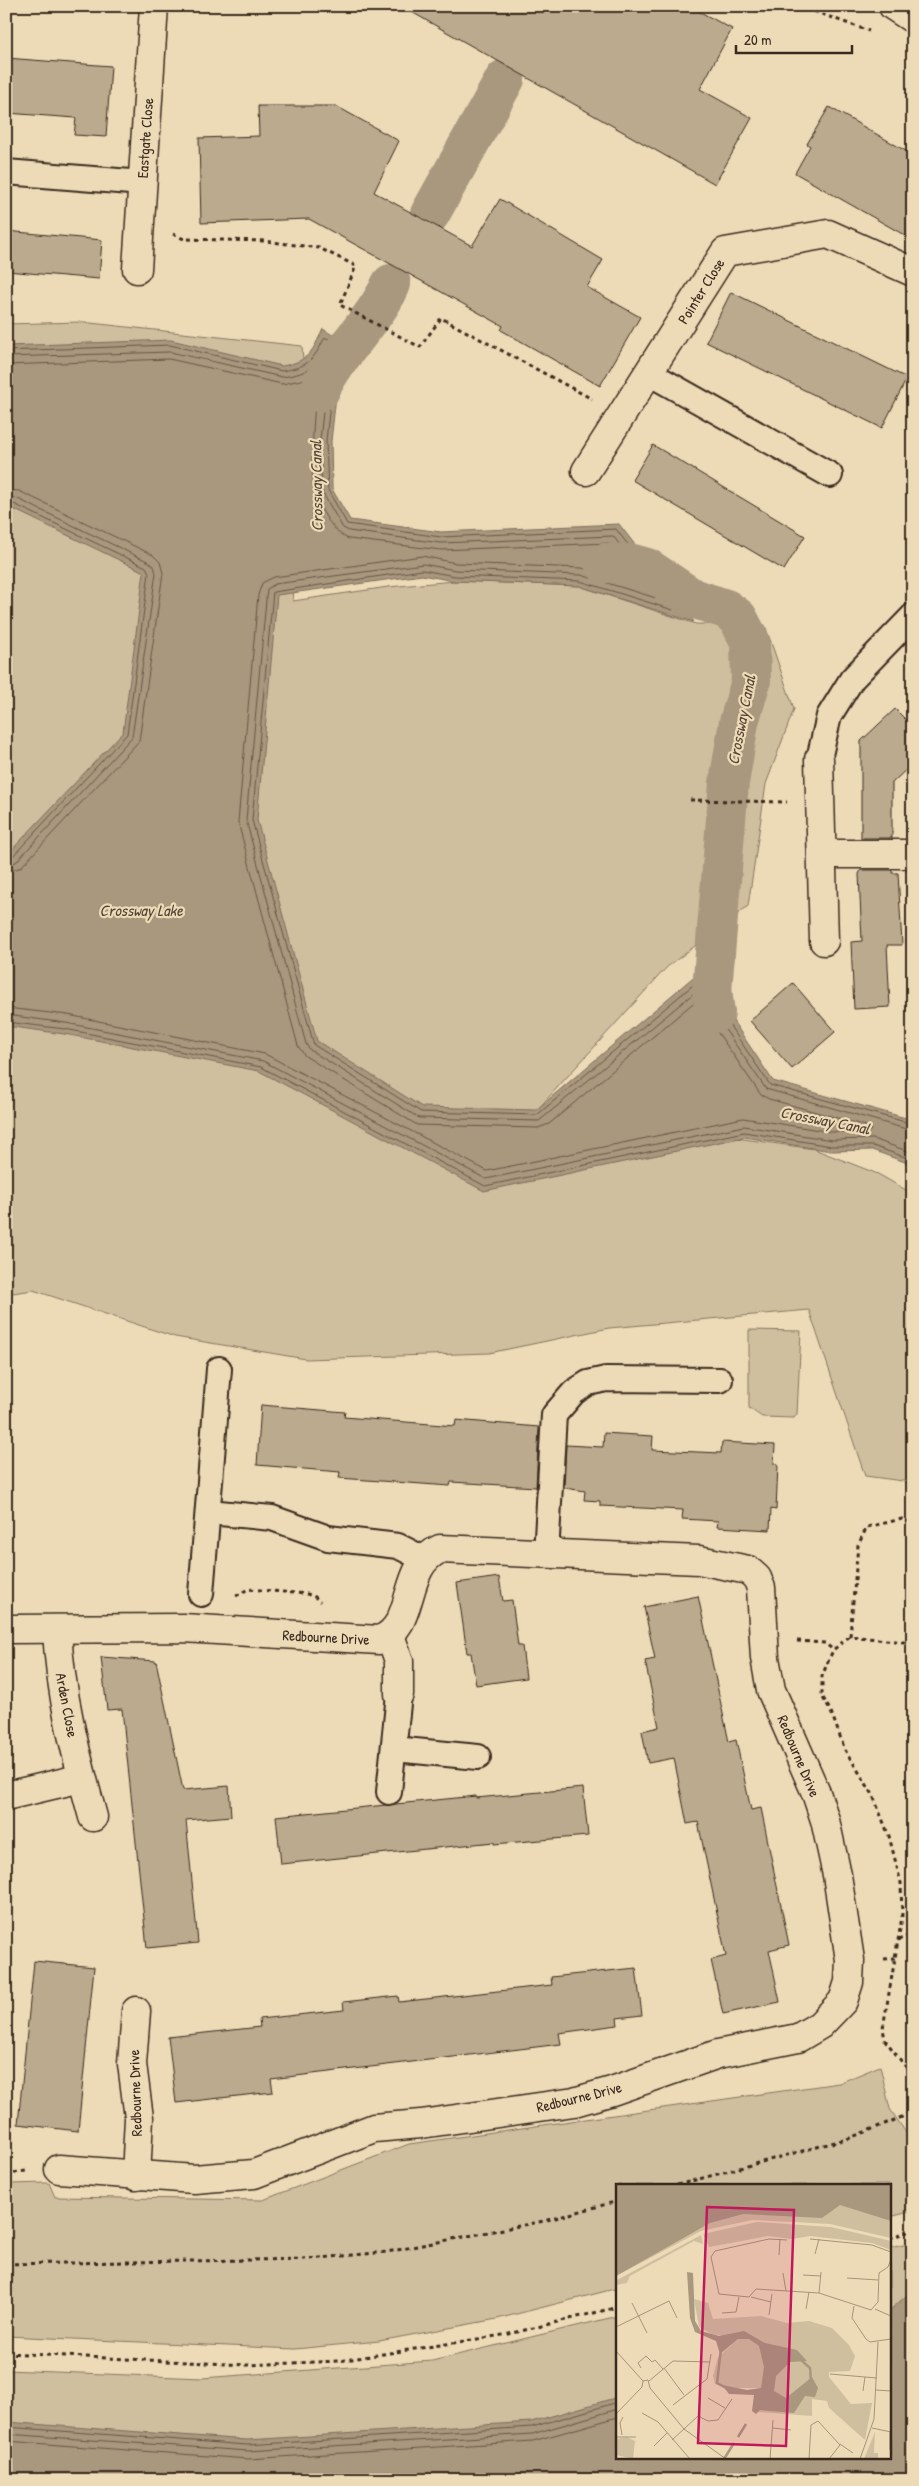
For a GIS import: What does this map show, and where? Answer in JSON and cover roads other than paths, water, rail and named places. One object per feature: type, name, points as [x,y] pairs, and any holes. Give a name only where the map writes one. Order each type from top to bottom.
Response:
[{"type":"street","name":"Eastgate Close","points":[[137,269],[154,6]]},
{"type":"street","points":[[893,6],[913,18]]},
{"type":"street","name":"Pointer Close","points":[[586,471],[725,252],[828,234],[913,272]]},
{"type":"street","points":[[819,759],[824,941]]},
{"type":"street","points":[[822,854],[913,854]]},
{"type":"street","name":"Redbourne Drive","points":[[6,1629],[183,1628],[369,1641],[390,1636],[402,1616],[414,1577],[424,1559],[431,1553],[446,1549],[699,1560],[748,1570],[757,1578],[762,1594],[765,1658],[771,1690],[816,1793],[831,1843],[850,1960],[849,1982],[843,2001],[820,2025],[798,2038],[718,2054],[612,2091],[574,2102],[421,2124],[374,2128],[254,2174],[194,2179],[59,2169]]},
{"type":"street","name":"Arden Close","points":[[57,1630],[60,1682],[93,1817]]},
{"type":"street","points":[[390,1636],[399,1661],[399,1694]]},
{"type":"street","points":[[6,1796],[82,1778]]},
{"type":"street","name":"Redbourne Drive","points":[[136,2011],[132,2064],[138,2118],[136,2176]]},
{"type":"lane","points":[[6,172],[143,183]]},
{"type":"lane","points":[[649,373],[830,475]]},
{"type":"lane","points":[[819,759],[829,716],[852,679],[913,616]]},
{"type":"lane","points":[[201,1594],[219,1369]]},
{"type":"lane","points":[[546,1554],[554,1415],[574,1392],[588,1384],[606,1379],[720,1380]]},
{"type":"lane","points":[[209,1512],[272,1518],[328,1538],[398,1546],[424,1559]]},
{"type":"lane","points":[[390,1792],[399,1694]]},
{"type":"lane","points":[[394,1750],[478,1758]]},
{"type":"water","name":"Crossway Lake","points":[[323,329],[362,354],[336,396],[331,441],[332,489],[350,520],[441,532],[619,524],[694,622],[579,586],[454,581],[422,575],[277,595],[257,820],[317,1041],[422,1107],[536,1110],[730,946],[733,1021],[773,1081],[913,1120],[913,1165],[872,1150],[831,1151],[744,1137],[484,1191],[259,1071],[64,1034],[6,1026],[6,856],[123,732],[144,572],[11,508],[6,511],[6,346],[171,340],[282,366],[304,358],[316,344]]},
{"type":"water","points":[[913,2290],[913,2480],[6,2480],[6,2422],[247,2440],[531,2422],[616,2398],[616,2458],[892,2458],[892,2308]]},
{"type":"waterway","name":"Crossway Canal","points":[[430,214],[505,79]]},
{"type":"waterway","name":"Crossway Canal","points":[[319,392],[335,364],[375,312],[391,284]]},
{"type":"waterway","name":"Crossway Canal","points":[[604,563],[633,564],[647,568],[692,598],[726,609],[738,618],[750,641],[751,681],[739,722],[729,783],[712,990],[715,1013]]}]
